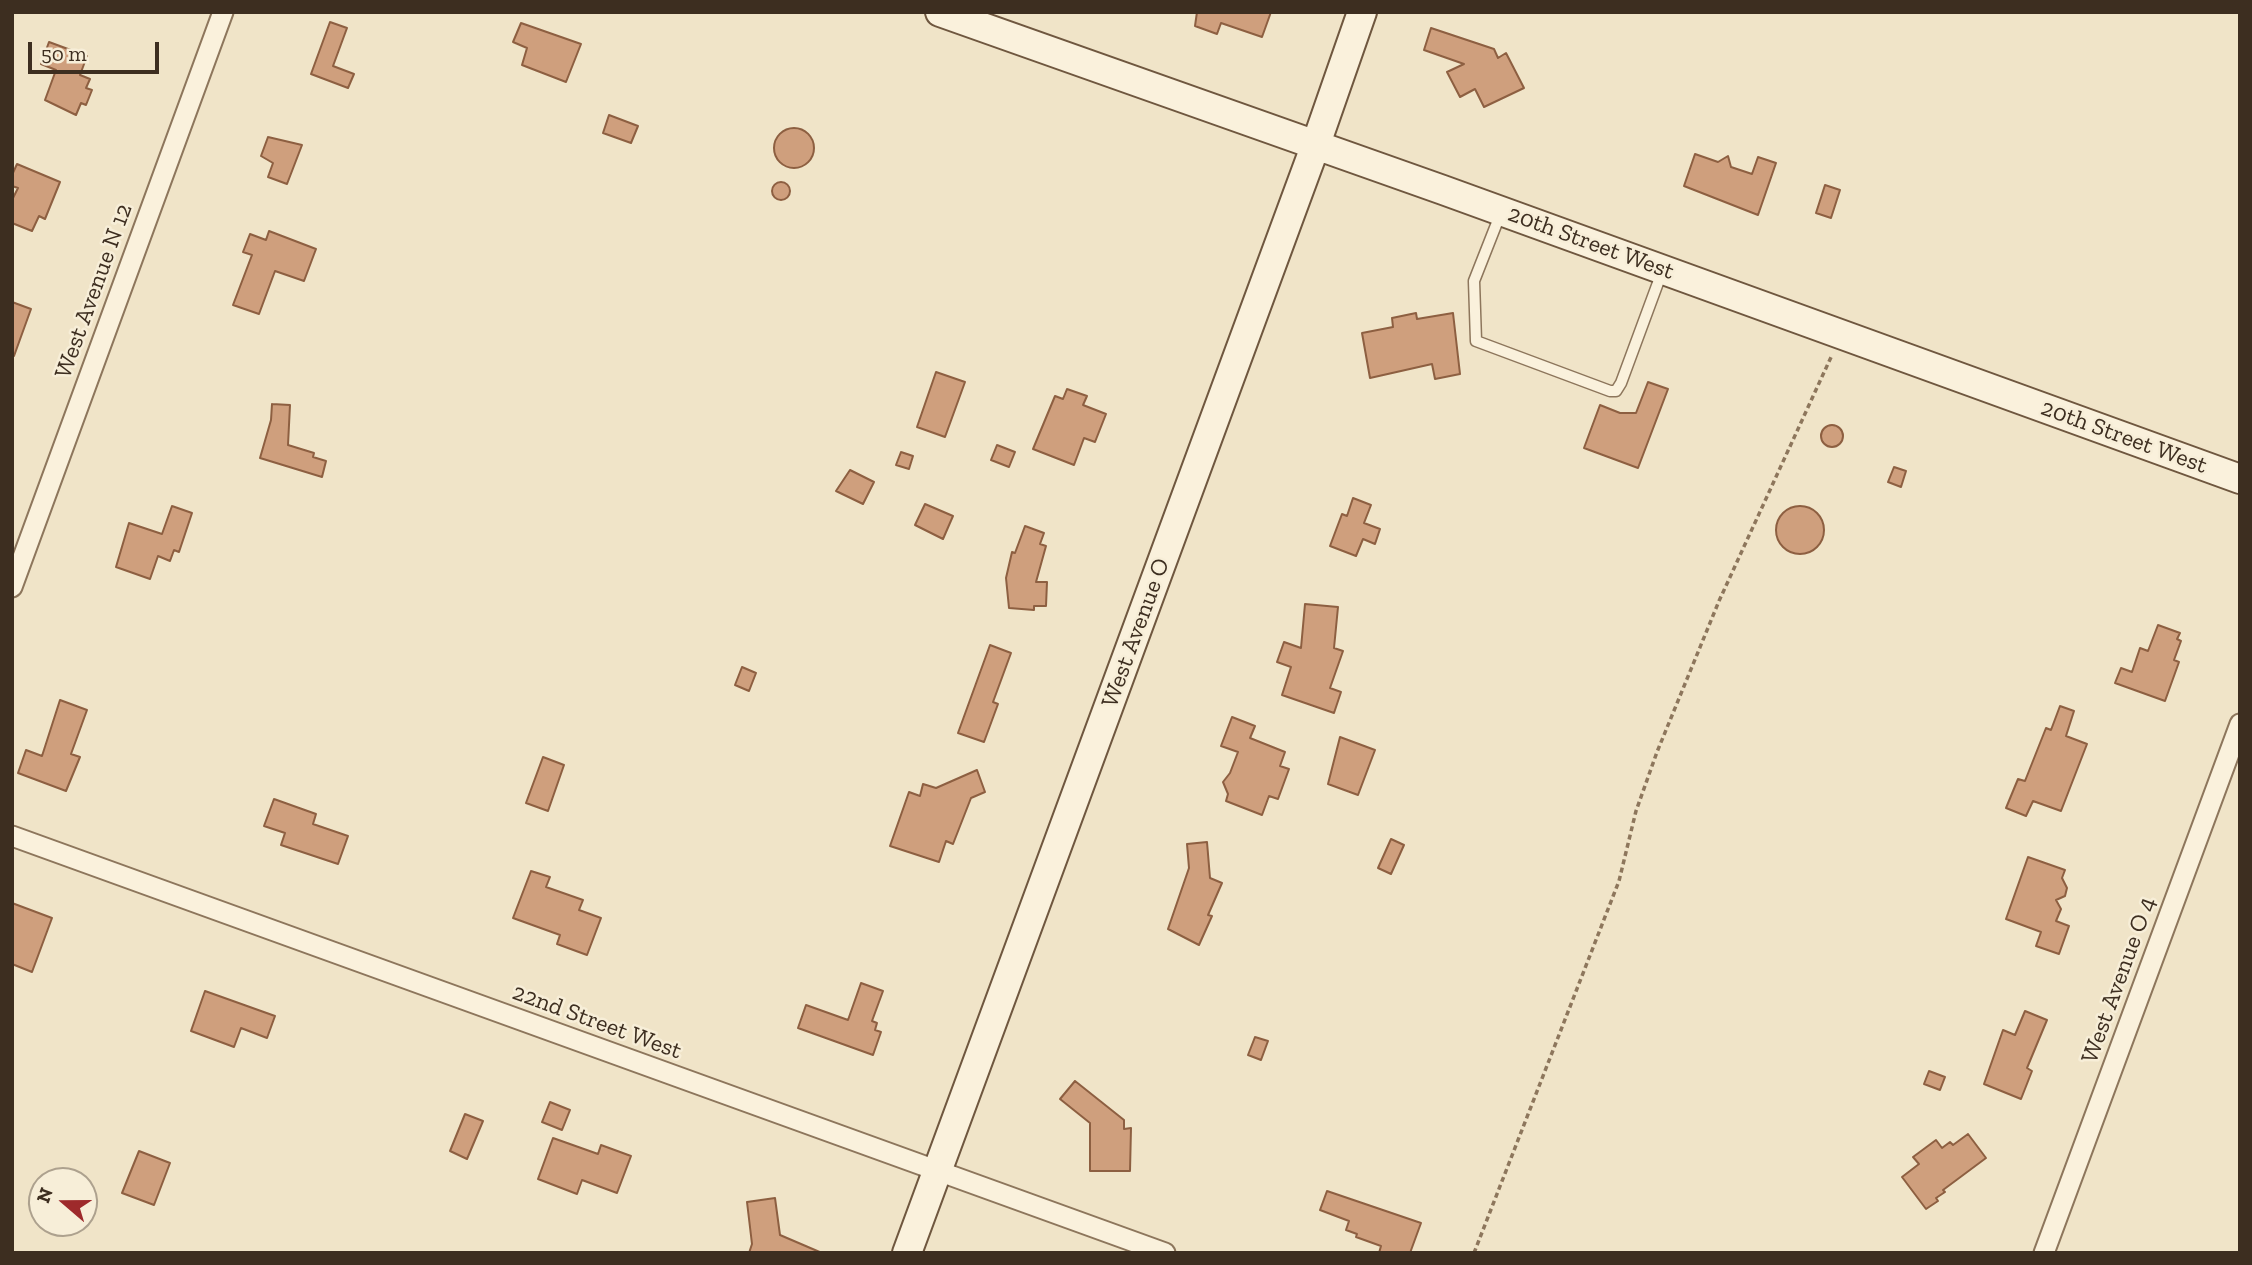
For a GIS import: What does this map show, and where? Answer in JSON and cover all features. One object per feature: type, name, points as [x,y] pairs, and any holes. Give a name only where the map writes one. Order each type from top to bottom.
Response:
[{"type":"main road","name":"20th Street West","points":[[940,12],[1316,144],[2240,479]]},
{"type":"main road","name":"West Avenue O","points":[[907,1253],[1316,144],[1362,12]]},
{"type":"street","name":"West Avenue N 12","points":[[12,587],[223,12]]},
{"type":"street","name":"West Avenue O 4","points":[[2044,1253],[2240,724]]},
{"type":"street","name":"22nd Street West","points":[[12,835],[1165,1253]]},
{"type":"lane","points":[[1501,211],[1474,281],[1476,341],[1542,368],[1616,391],[1663,269]]},
{"type":"path","points":[[1474,1253],[1619,881],[1636,811],[1657,752],[1719,601],[1840,334]]},
{"type":"building","points":[[1197,12],[1271,12],[1262,37],[1221,23],[1217,34],[1195,26]]},
{"type":"building","points":[[330,22],[347,28],[333,66],[354,74],[348,88],[311,74]]},
{"type":"building","points":[[521,23],[581,44],[566,82],[522,65],[527,48],[513,42]]},
{"type":"building","points":[[1431,28],[1494,49],[1498,58],[1506,53],[1524,88],[1484,107],[1475,89],[1460,97],[1447,72],[1464,64],[1424,50]]},
{"type":"building","points":[[49,42],[87,56],[80,75],[90,79],[86,88],[92,90],[86,105],[81,103],[76,115],[45,100],[56,70],[41,64]]},
{"type":"building","points":[[609,115],[638,126],[631,143],[603,133]]},
{"type":"building","points":[[794,128],[808,134],[814,148],[808,162],[794,168],[780,162],[774,148],[780,134]]},
{"type":"building","points":[[268,137],[302,145],[287,184],[268,177],[273,163],[261,156]]},
{"type":"building","points":[[1695,154],[1718,162],[1728,156],[1731,167],[1752,174],[1758,157],[1776,163],[1758,215],[1684,186]]},
{"type":"building","points":[[17,164],[60,182],[45,219],[39,216],[32,231],[12,223],[12,200],[18,188],[12,186],[12,175]]},
{"type":"building","points":[[781,182],[789,187],[790,191],[785,199],[781,200],[773,195],[772,191],[777,183]]},
{"type":"building","points":[[1825,185],[1840,190],[1831,218],[1816,213]]},
{"type":"building","points":[[269,231],[316,249],[304,281],[275,271],[259,314],[233,305],[252,255],[243,252],[250,234],[266,240]]},
{"type":"building","points":[[12,302],[31,309],[14,356],[12,355]]},
{"type":"building","points":[[1416,313],[1417,319],[1453,313],[1460,374],[1435,379],[1432,364],[1370,378],[1362,333],[1393,327],[1392,318]]},
{"type":"building","points":[[936,372],[965,382],[945,437],[917,427]]},
{"type":"building","points":[[1648,382],[1668,389],[1638,468],[1584,448],[1600,405],[1620,413],[1636,413]]},
{"type":"building","points":[[1067,389],[1087,396],[1083,405],[1106,414],[1095,442],[1084,438],[1074,465],[1033,449],[1055,396],[1063,399]]},
{"type":"building","points":[[272,404],[290,405],[288,445],[314,453],[313,457],[326,461],[322,477],[260,458],[271,420]]},
{"type":"building","points":[[1832,425],[1840,428],[1843,436],[1840,444],[1832,447],[1824,444],[1821,436],[1824,428]]},
{"type":"building","points":[[997,445],[1015,452],[1009,467],[991,460]]},
{"type":"building","points":[[901,452],[913,456],[909,469],[896,465]]},
{"type":"building","points":[[1894,467],[1906,471],[1901,487],[1888,482]]},
{"type":"building","points":[[850,470],[874,482],[863,504],[836,491]]},
{"type":"building","points":[[1353,498],[1371,505],[1364,523],[1380,529],[1375,544],[1363,539],[1356,556],[1330,546],[1342,514],[1347,516]]},
{"type":"building","points":[[925,504],[953,516],[943,539],[915,525]]},
{"type":"building","points":[[172,506],[192,513],[179,552],[174,550],[170,561],[158,556],[150,579],[116,567],[129,523],[162,534]]},
{"type":"building","points":[[1800,506],[1817,513],[1824,530],[1817,547],[1800,554],[1783,547],[1776,530],[1783,513]]},
{"type":"building","points":[[1025,526],[1044,533],[1040,544],[1046,546],[1036,582],[1047,582],[1046,606],[1034,606],[1034,610],[1009,608],[1006,578],[1012,552],[1015,553]]},
{"type":"building","points":[[1305,604],[1338,607],[1334,648],[1343,651],[1330,688],[1341,692],[1334,713],[1282,695],[1291,667],[1277,662],[1284,642],[1301,648]]},
{"type":"building","points":[[2158,625],[2180,633],[2177,639],[2181,641],[2174,660],[2179,662],[2165,701],[2115,683],[2121,668],[2132,672],[2140,648],[2148,651]]},
{"type":"building","points":[[990,645],[1011,653],[993,702],[998,704],[984,742],[958,733]]},
{"type":"building","points":[[742,667],[756,673],[749,691],[735,685]]},
{"type":"building","points":[[60,700],[87,710],[71,754],[80,757],[66,791],[18,773],[26,750],[42,756]]},
{"type":"building","points":[[2060,706],[2074,711],[2066,736],[2087,744],[2061,811],[2033,801],[2026,816],[2006,808],[2018,779],[2025,781],[2046,728],[2051,730]]},
{"type":"building","points":[[1232,717],[1255,726],[1250,738],[1285,752],[1280,766],[1289,769],[1278,799],[1269,796],[1262,815],[1226,801],[1228,794],[1223,782],[1230,773],[1238,752],[1221,746]]},
{"type":"building","points":[[1340,737],[1375,750],[1358,795],[1328,784]]},
{"type":"building","points":[[543,757],[564,765],[548,811],[526,803]]},
{"type":"building","points":[[977,770],[985,792],[971,798],[953,844],[946,841],[939,862],[890,846],[909,792],[920,796],[923,784],[936,788]]},
{"type":"building","points":[[274,799],[316,814],[313,824],[348,836],[338,864],[281,845],[285,833],[264,826]]},
{"type":"building","points":[[1391,839],[1404,845],[1391,874],[1378,868]]},
{"type":"building","points":[[1207,842],[1210,878],[1222,883],[1208,915],[1212,916],[1199,945],[1168,929],[1189,868],[1187,844]]},
{"type":"building","points":[[2028,857],[2065,870],[2062,878],[2067,888],[2065,896],[2056,900],[2061,909],[2056,921],[2069,926],[2059,954],[2036,946],[2041,932],[2006,919]]},
{"type":"building","points":[[531,871],[550,877],[546,887],[583,900],[579,910],[601,918],[587,955],[557,944],[560,935],[513,918]]},
{"type":"building","points":[[12,903],[52,918],[32,972],[12,964]]},
{"type":"building","points":[[861,983],[883,991],[872,1021],[877,1023],[875,1030],[881,1032],[873,1055],[798,1028],[806,1005],[848,1020]]},
{"type":"building","points":[[205,991],[275,1016],[267,1038],[241,1028],[234,1047],[191,1031]]},
{"type":"building","points":[[2025,1011],[2047,1020],[2027,1068],[2032,1071],[2021,1099],[1984,1084],[2003,1030],[2015,1035]]},
{"type":"building","points":[[1255,1037],[1268,1041],[1261,1060],[1248,1055]]},
{"type":"building","points":[[1929,1071],[1945,1077],[1940,1090],[1924,1084]]},
{"type":"building","points":[[1075,1081],[1124,1120],[1124,1129],[1131,1128],[1130,1171],[1090,1171],[1090,1123],[1060,1099]]},
{"type":"building","points":[[550,1102],[570,1110],[562,1130],[542,1122]]},
{"type":"building","points":[[465,1114],[483,1121],[467,1159],[450,1151]]},
{"type":"building","points":[[1968,1134],[1986,1158],[1943,1190],[1945,1192],[1936,1198],[1938,1201],[1926,1209],[1902,1177],[1919,1164],[1913,1157],[1936,1140],[1942,1148],[1950,1142],[1953,1145]]},
{"type":"building","points":[[553,1138],[598,1154],[601,1145],[631,1156],[617,1193],[582,1180],[577,1194],[538,1179]]},
{"type":"building","points":[[139,1151],[170,1163],[154,1205],[122,1193]]},
{"type":"building","points":[[1327,1191],[1421,1223],[1410,1253],[1379,1253],[1381,1246],[1356,1237],[1357,1234],[1346,1230],[1349,1221],[1320,1210]]},
{"type":"building","points":[[775,1198],[780,1235],[822,1253],[749,1253],[752,1244],[747,1202]]}]
